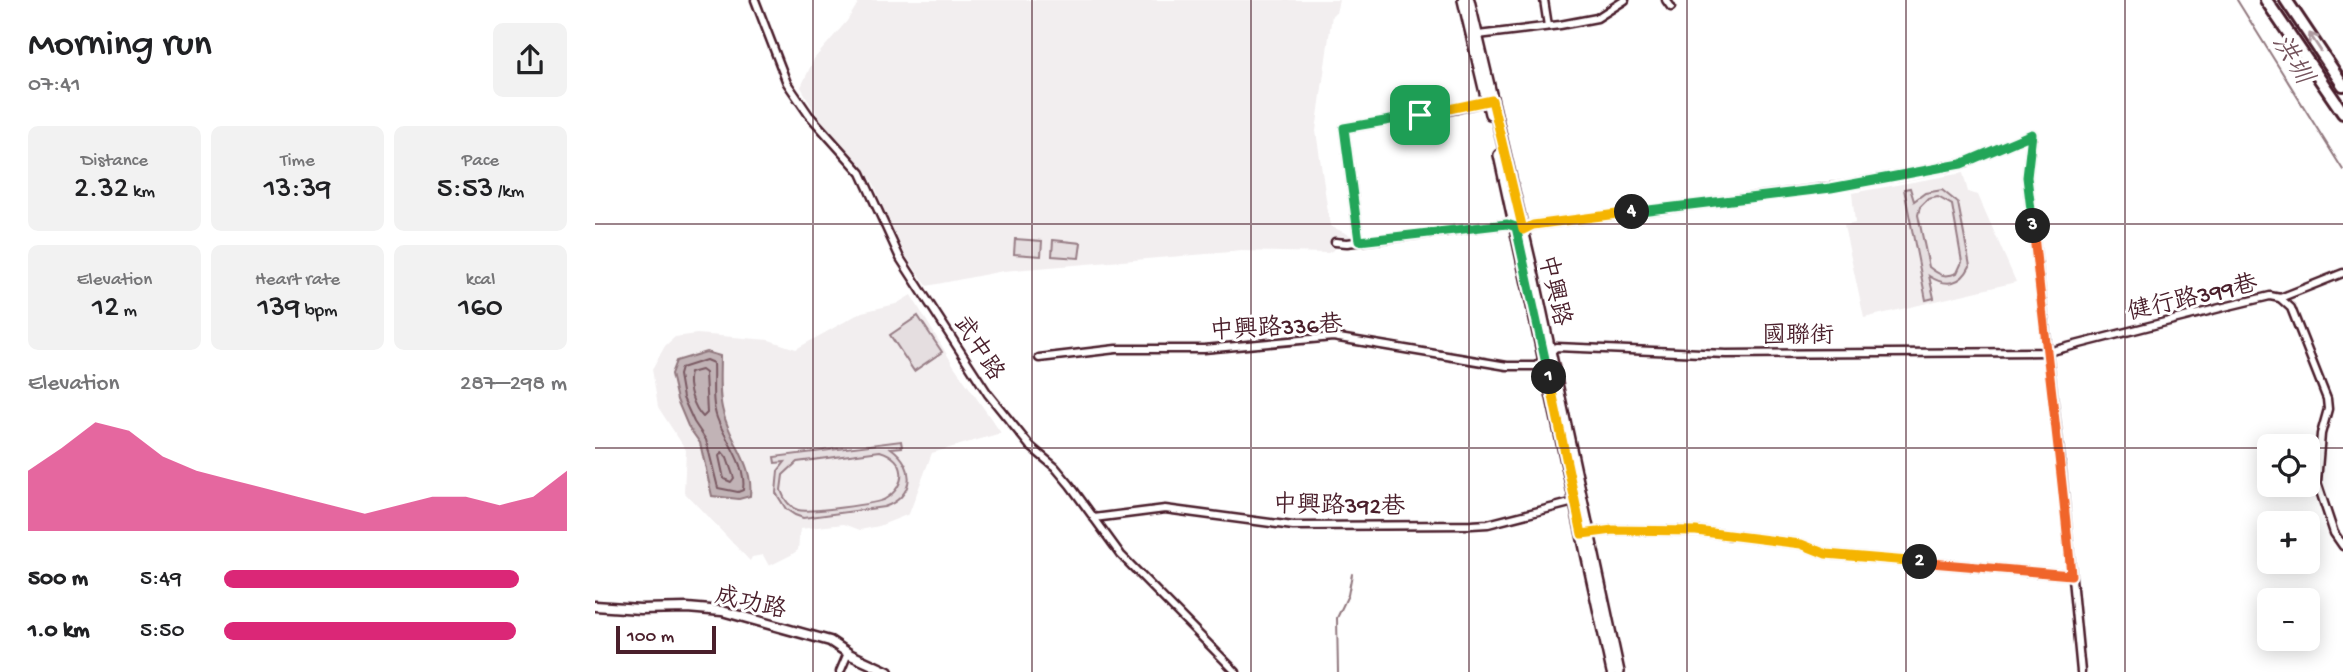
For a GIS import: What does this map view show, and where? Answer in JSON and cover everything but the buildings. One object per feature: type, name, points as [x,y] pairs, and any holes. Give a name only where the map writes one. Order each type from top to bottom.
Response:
[{"type":"highway","points":[[2266,0],[2343,113]]},
{"type":"highway","points":[[2286,0],[2343,85]]},
{"type":"main road","name":"中興路","points":[[1463,0],[1519,228],[1619,672]]},
{"type":"main road","name":"中興路","points":[[1469,0],[1489,100]]},
{"type":"main road","name":"中興路","points":[[1586,533],[1612,672]]},
{"type":"street","name":"武中路","points":[[755,0],[786,83],[824,133],[861,173],[900,258],[988,394],[1030,446],[1062,476],[1121,555],[1236,672]]},
{"type":"street","points":[[1544,0],[1548,26]]},
{"type":"street","points":[[1478,35],[1597,18],[1625,0]]},
{"type":"street","points":[[1666,0],[1671,7]]},
{"type":"street","points":[[1359,241],[1344,128],[1457,109],[1489,100]]},
{"type":"street","points":[[1335,242],[1507,224],[1519,228],[1831,188],[1961,164],[2032,134],[2027,177],[2061,464],[2081,672]]},
{"type":"street","name":"健行路399巷","points":[[2048,352],[2270,296],[2280,298],[2343,273]]},
{"type":"street","points":[[2280,298],[2291,308],[2327,399],[2328,409],[2321,434],[2317,482],[2334,533],[2343,546]]},
{"type":"street","name":"中興路336巷","points":[[1039,358],[1116,349],[1216,348],[1333,337],[1507,366],[1536,366],[1547,354]]},
{"type":"street","name":"國聯街","points":[[1547,354],[1556,347],[1726,354],[2048,352]]},
{"type":"street","name":"中興路392巷","points":[[1094,518],[1165,509],[1293,526],[1471,525],[1488,524],[1579,501]]},
{"type":"street","points":[[1586,533],[1613,530],[1696,531],[1801,544],[1826,554],[2071,575]]},
{"type":"street","name":"成功路","points":[[595,606],[612,609],[687,608],[722,611],[830,641],[888,672]]},
{"type":"street","points":[[840,672],[848,653]]},
{"type":"shaded area","points":[[860,0],[1339,0],[1336,13],[1332,15],[1316,131],[1330,226],[1354,237],[1337,236],[1335,249],[1328,253],[1242,251],[1003,271],[927,286],[906,256],[875,186],[862,165],[835,139],[801,87],[814,59],[847,21]]},
{"type":"shaded area","points":[[1963,173],[1968,192],[1978,195],[2016,282],[1864,318],[1844,226],[1855,223],[1852,193]]},
{"type":"shaded area","points":[[1910,188],[1914,201],[1925,193],[1942,190],[1958,203],[1970,266],[1962,277],[1953,282],[1941,282],[1929,276],[1934,298],[1926,300],[1904,189]],"holes":[[[1938,197],[1952,205],[1962,262],[1957,273],[1946,275],[1929,267],[1918,215],[1920,207],[1928,199]]]},
{"type":"shaded area","points":[[1015,239],[1042,241],[1041,256],[1014,254]]},
{"type":"shaded area","points":[[1053,240],[1081,243],[1079,258],[1052,256]]},
{"type":"shaded area","points":[[911,295],[954,366],[1001,433],[932,453],[909,514],[860,530],[844,524],[800,529],[798,550],[791,555],[769,566],[763,555],[752,557],[750,561],[684,492],[686,450],[658,407],[652,369],[665,346],[675,337],[697,334],[769,340],[796,349],[862,312],[896,304]]},
{"type":"shaded area","points":[[918,316],[942,352],[914,371],[890,335]]},
{"type":"shaded area","points":[[901,441],[902,447],[891,448],[905,464],[909,481],[901,496],[884,507],[803,518],[786,509],[776,493],[778,471],[785,462],[775,463],[774,457]],"holes":[[[880,451],[889,455],[900,466],[901,480],[892,493],[879,501],[804,511],[792,507],[781,490],[783,475],[797,462]]]},
{"type":"water","points":[[706,352],[720,356],[721,405],[748,474],[750,496],[739,499],[712,496],[700,443],[688,426],[677,400],[671,374],[676,361]]},
{"type":"waterway","name":"洪圳","points":[[2237,0],[2343,170]]},
{"type":"waterway","points":[[1338,672],[1337,618],[1348,595],[1352,574]]},
{"type":"route","points":[[1492,100],[1523,230],[1543,223],[1831,188],[1961,164],[2032,134],[2027,177],[2061,464],[2071,575],[1826,554],[1801,544],[1696,531],[1613,530],[1582,534],[1516,227],[1507,224],[1359,241],[1344,128],[1420,115],[1492,100]]}]
